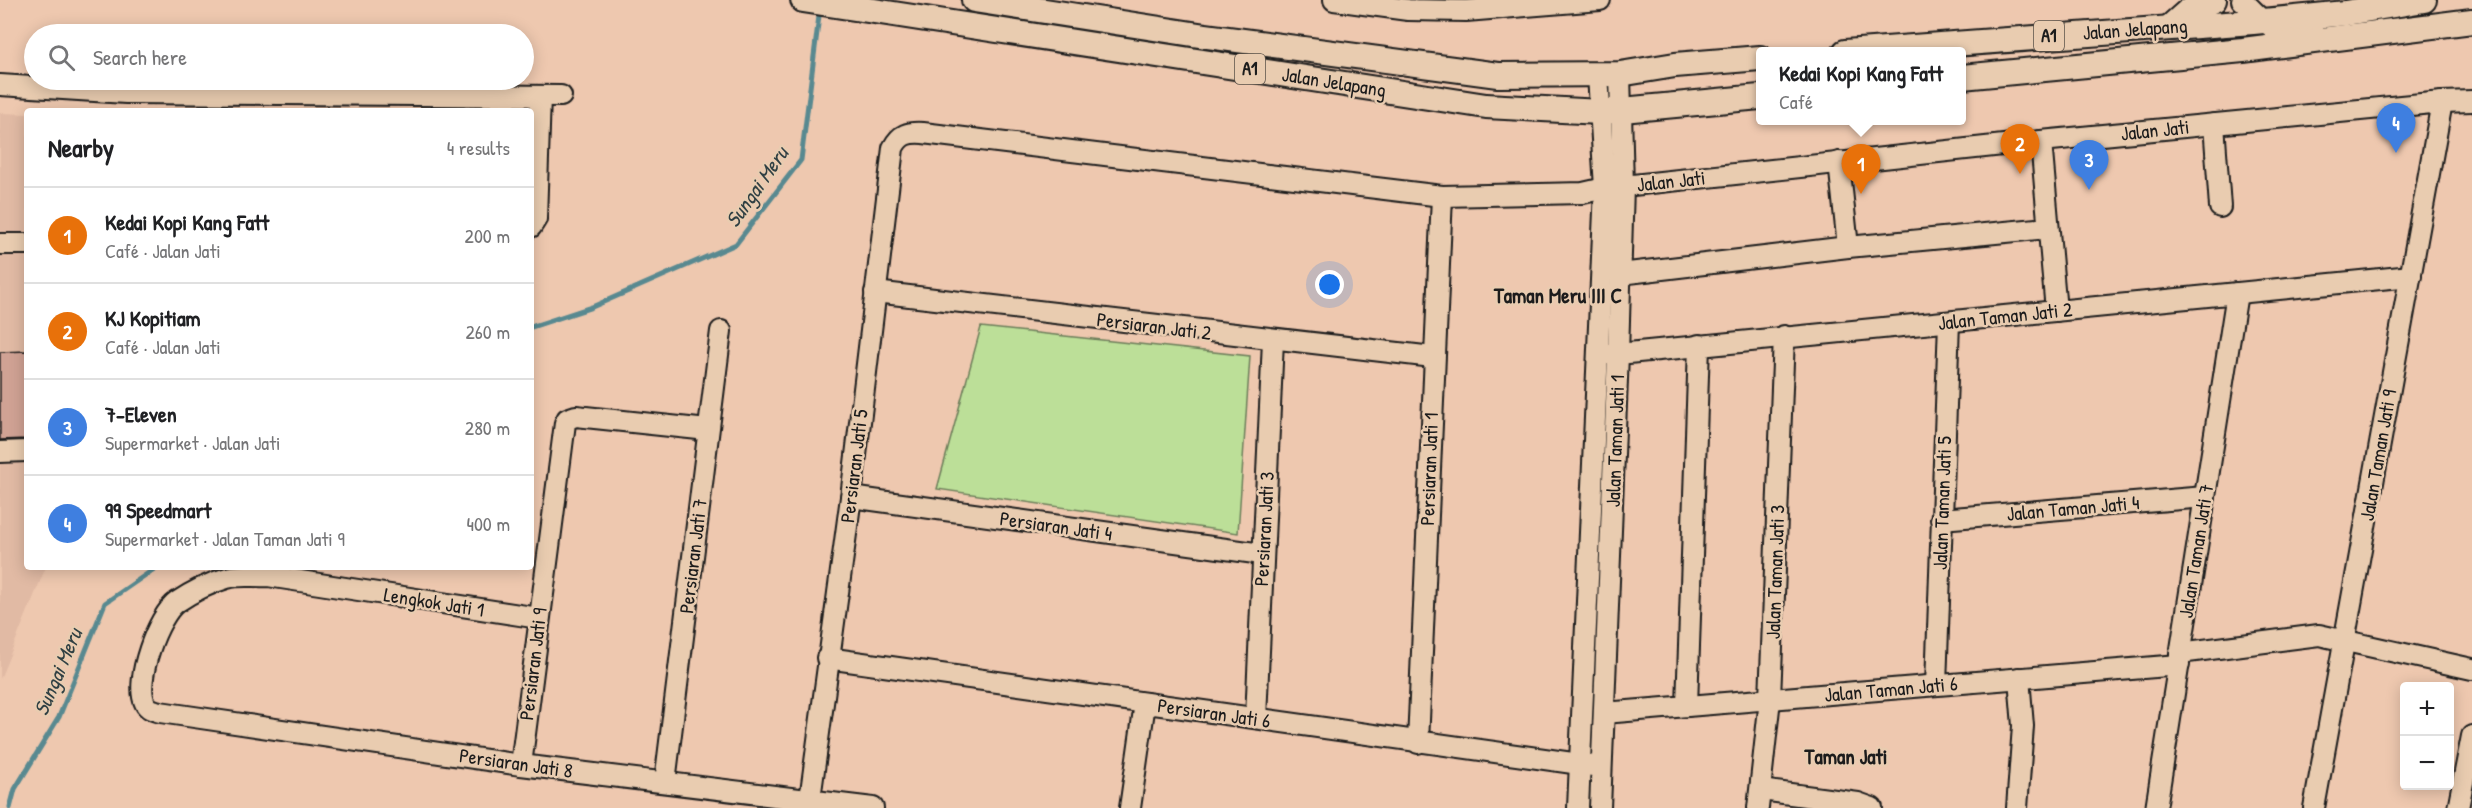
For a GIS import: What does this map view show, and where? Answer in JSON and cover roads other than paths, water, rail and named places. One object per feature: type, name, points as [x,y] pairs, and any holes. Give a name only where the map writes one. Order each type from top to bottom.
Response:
[{"type":"main road","name":"Jalan Jelapang","points":[[803,0],[1486,106],[1611,111],[1756,97]]},
{"type":"main road","name":"Jalan Jelapang","points":[[974,0],[1199,35],[1498,75],[1609,75],[1675,65],[1756,58]]},
{"type":"main road","points":[[2171,26],[2188,10],[2214,0]]},
{"type":"main road","points":[[2302,0],[2328,5],[2346,13]]},
{"type":"main road","name":"Jalan Jelapang","points":[[1897,47],[2171,26],[2254,11],[2346,13],[2424,0]]},
{"type":"main road","name":"Jalan Jelapang","points":[[1966,77],[2243,50],[2472,21]]},
{"type":"street","points":[[1334,0],[1466,11],[1600,0]]},
{"type":"street","points":[[2243,50],[2254,11],[2280,32],[2385,24],[2472,21]]},
{"type":"street","name":"Jalan Taman Jati 1","points":[[1578,808],[1609,354],[1620,274],[1609,75]]},
{"type":"street","points":[[0,85],[24,87]]},
{"type":"street","points":[[79,90],[126,93],[561,96]]},
{"type":"street","points":[[534,222],[536,219],[540,96]]},
{"type":"street","name":"Jalan Jati","points":[[902,135],[912,132],[923,133],[1442,196],[1582,193],[1614,187],[2041,141],[2472,101]]},
{"type":"street","name":"Jalan Taman Jati 9","points":[[2314,808],[2442,102]]},
{"type":"street","points":[[2214,124],[2220,207]]},
{"type":"street","name":"Persiaran Jati 5","points":[[810,799],[827,658],[851,497],[893,148],[902,135]]},
{"type":"street","points":[[2041,141],[2056,311]]},
{"type":"street","points":[[1839,162],[1848,248]]},
{"type":"street","name":"Jalan Taman Jati 1","points":[[1600,808],[1604,713],[1609,354],[1614,187]]},
{"type":"street","name":"Persiaran Jati 1","points":[[1418,743],[1433,357],[1442,196]]},
{"type":"street","points":[[1620,274],[2048,228]]},
{"type":"street","points":[[0,244],[24,244]]},
{"type":"street","name":"Jalan Taman Jati 2","points":[[1609,354],[2411,276]]},
{"type":"street","name":"Persiaran Jati 2","points":[[875,292],[1433,357]]},
{"type":"street","name":"Jalan Taman Jati 7","points":[[2156,808],[2237,293]]},
{"type":"street","name":"Jalan Taman Jati 5","points":[[1936,685],[1949,322]]},
{"type":"street","name":"Persiaran Jati 7","points":[[664,782],[721,331]]},
{"type":"street","name":"Jalan Taman Jati 3","points":[[1759,799],[1770,699],[1784,336]]},
{"type":"street","name":"Persiaran Jati 3","points":[[1256,718],[1272,340]]},
{"type":"street","points":[[1687,706],[1699,345]]},
{"type":"street","name":"Persiaran Jati 9","points":[[521,765],[563,432],[567,418],[576,416],[708,430]]},
{"type":"street","points":[[0,452],[24,451]]},
{"type":"street","name":"Persiaran Jati 4","points":[[851,497],[1262,554]]},
{"type":"street","name":"Jalan Taman Jati 4","points":[[1941,519],[2205,497]]},
{"type":"street","name":"Lengkok Jati 1","points":[[160,712],[146,705],[142,689],[144,672],[157,630],[175,603],[229,577],[268,576],[539,618]]},
{"type":"street","name":"Jalan Taman Jati 6","points":[[1604,713],[2019,678],[2180,659],[2319,635],[2472,669]]},
{"type":"street","name":"Persiaran Jati 6","points":[[827,658],[1601,767]]},
{"type":"street","points":[[2017,808],[2023,726],[2019,678]]},
{"type":"street","points":[[1130,808],[1145,703]]},
{"type":"street","name":"Persiaran Jati 8","points":[[160,712],[521,765],[873,808]]},
{"type":"street","points":[[2458,808],[2472,736]]},
{"type":"street","points":[[1759,799],[1858,803],[1872,808]]},
{"type":"waterway","name":"Sungai Meru","points":[[534,326],[592,307],[736,244],[801,160],[820,8]]},
{"type":"waterway","name":"Sungai Meru","points":[[10,808],[15,789],[59,717],[105,603],[153,570]]},
{"type":"place","name":"99 Speedmart","points":[[2396,153]]},
{"type":"place","name":"KJ Kopitiam","points":[[2020,174]]},
{"type":"place","name":"7-Eleven","points":[[2089,190]]},
{"type":"place","name":"Kedai Kopi Kang Fatt","points":[[1861,194]]},
{"type":"district","name":"Taman Meru III C","points":[[1558,296]]},
{"type":"district","name":"Taman Jati","points":[[1846,757]]}]
